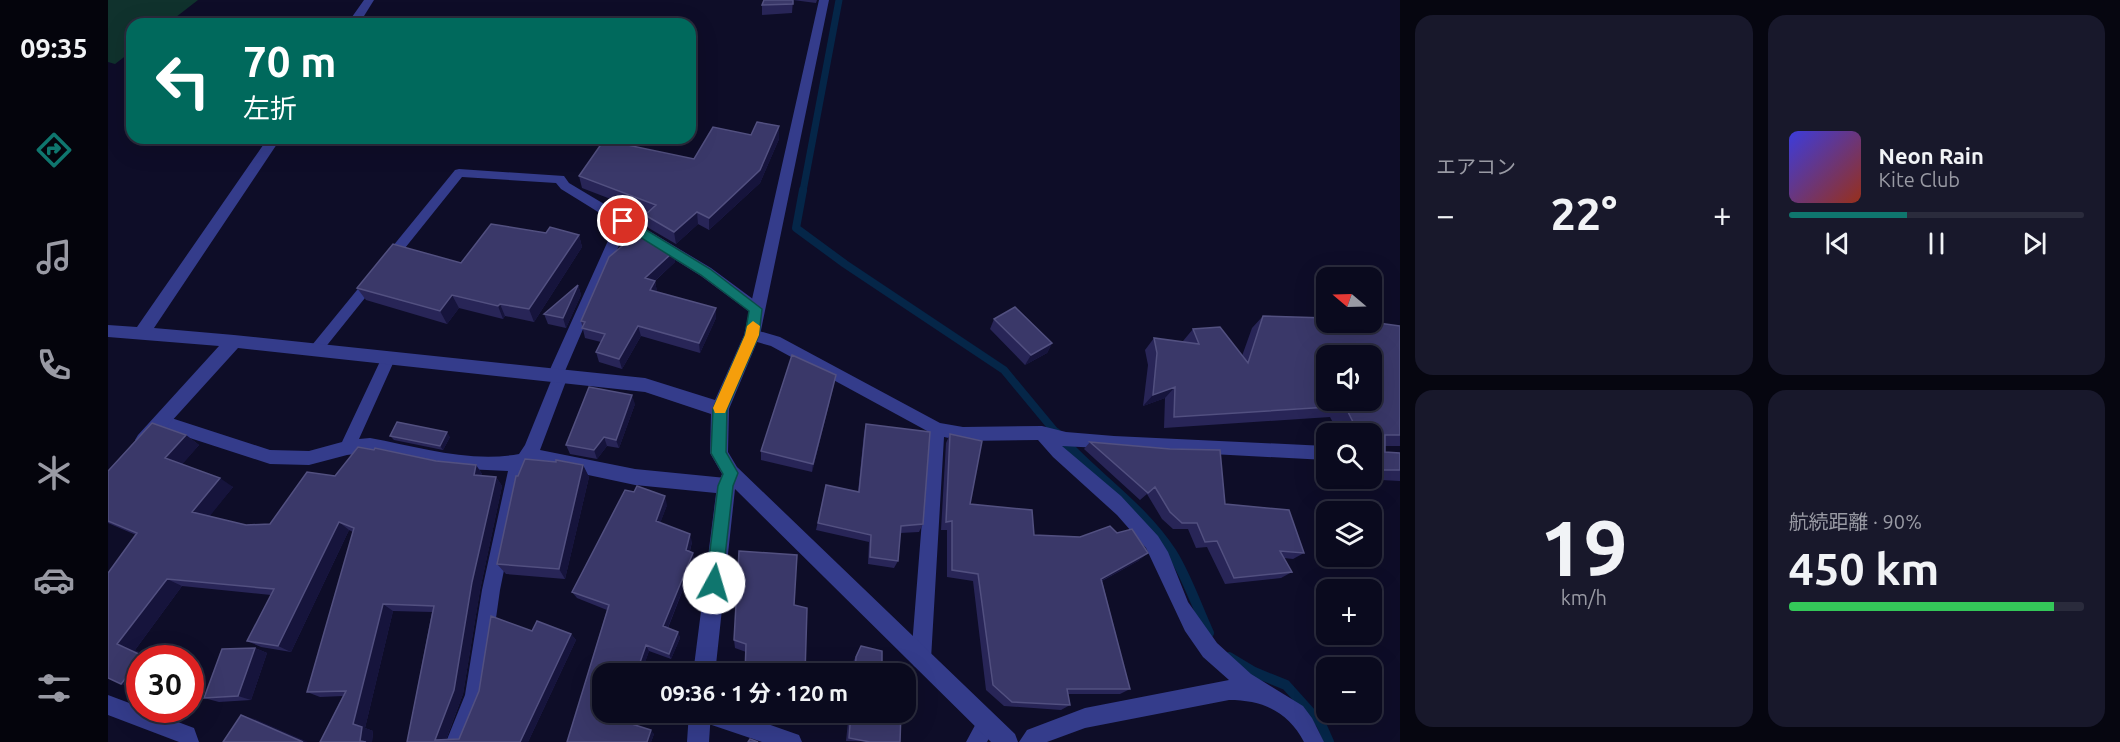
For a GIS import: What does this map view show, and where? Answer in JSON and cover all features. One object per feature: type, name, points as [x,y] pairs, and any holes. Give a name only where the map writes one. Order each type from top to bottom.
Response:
[{"type":"street","points":[[357,18],[369,0]]},
{"type":"street","points":[[705,663],[728,480],[719,453],[720,409],[752,335],[824,0]]},
{"type":"street","points":[[142,333],[271,144]]},
{"type":"street","points":[[108,331],[234,341],[645,385],[720,409]]},
{"type":"street","points":[[131,453],[162,422],[234,341]]},
{"type":"street","points":[[728,480],[1007,742]]},
{"type":"street","points":[[698,742],[699,723]]},
{"type":"lane","points":[[315,350],[459,172],[560,179],[565,186],[706,272],[756,309]]},
{"type":"lane","points":[[456,742],[475,695],[491,590],[516,473],[527,458],[558,376],[623,221]]},
{"type":"lane","points":[[752,335],[775,341],[937,429],[963,434],[1045,435],[1082,440],[1227,450],[1316,453]]},
{"type":"lane","points":[[347,448],[388,359]]},
{"type":"lane","points":[[162,422],[270,457],[309,458],[347,448],[370,445],[463,463],[504,464],[527,458],[635,477],[728,480]]},
{"type":"lane","points":[[921,659],[937,429]]},
{"type":"lane","points":[[1045,435],[1050,445],[1110,497],[1152,542],[1162,557],[1182,607],[1209,649],[1222,662],[1268,695]]},
{"type":"lane","points":[[1029,742],[1034,737],[1085,718],[1229,690],[1247,690],[1282,701],[1296,712],[1314,742]]},
{"type":"lane","points":[[108,705],[187,735],[189,742]]},
{"type":"lane","points":[[734,723],[792,742]]},
{"type":"lane","points":[[976,742],[987,723]]},
{"type":"green space","points":[[108,0],[198,0],[175,18],[126,18],[126,56],[115,64],[108,62]]},
{"type":"building","points":[[764,0],[793,0],[793,4],[762,5]]},
{"type":"building","points":[[757,122],[779,126],[760,170],[709,218],[697,212],[674,232],[645,215],[656,205],[579,176],[601,144],[623,144],[694,159],[713,127],[751,135]]},
{"type":"building","points":[[491,224],[546,233],[550,227],[579,235],[529,309],[500,304],[498,306],[452,295],[440,311],[357,288],[393,244],[461,263]]},
{"type":"building","points":[[640,231],[673,252],[645,278],[655,281],[650,290],[716,308],[699,343],[638,326],[619,359],[596,352],[605,334],[582,328],[585,322],[581,321],[609,257]]},
{"type":"building","points":[[578,285],[563,318],[544,314]]},
{"type":"building","points":[[1015,307],[1052,343],[1031,355],[994,319]]},
{"type":"building","points":[[1263,316],[1316,318],[1316,333],[1382,333],[1382,324],[1400,326],[1400,435],[1385,435],[1385,452],[1400,453],[1400,470],[1382,470],[1382,423],[1354,423],[1348,411],[1382,411],[1382,345],[1316,345],[1316,408],[1174,417],[1175,387],[1153,395],[1157,353],[1154,338],[1199,344],[1193,329],[1220,327],[1248,363]]},
{"type":"building","points":[[792,355],[836,375],[813,464],[761,451]]},
{"type":"building","points":[[589,387],[632,395],[616,440],[604,437],[594,450],[566,445]]},
{"type":"building","points":[[397,422],[447,432],[440,446],[390,436]]},
{"type":"building","points":[[152,423],[186,435],[165,458],[220,478],[192,512],[246,525],[270,524],[307,472],[335,476],[358,447],[374,450],[375,448],[436,461],[476,465],[474,475],[496,477],[472,582],[454,690],[435,740],[459,739],[479,691],[491,616],[532,631],[537,621],[571,634],[520,742],[407,742],[434,606],[383,604],[353,724],[362,727],[360,741],[366,742],[320,742],[346,691],[307,692],[354,528],[339,522],[278,646],[247,641],[274,589],[167,579],[117,644],[126,648],[126,678],[121,684],[108,678],[108,573],[137,533],[108,521],[108,471]]},
{"type":"building","points":[[866,424],[930,432],[923,524],[901,526],[898,561],[870,557],[871,535],[818,523],[826,485],[859,492]]},
{"type":"building","points":[[950,434],[982,441],[970,504],[1032,510],[1034,535],[1080,537],[1110,526],[1117,533],[1132,529],[1148,553],[1101,579],[1130,689],[1067,689],[1070,705],[1012,702],[993,685],[978,574],[952,570],[952,521],[946,522]]},
{"type":"building","points":[[1090,442],[1170,449],[1220,450],[1225,504],[1289,510],[1304,553],[1280,551],[1292,572],[1234,578],[1217,541],[1205,542],[1197,523],[1182,523],[1170,512],[1155,487],[1148,493]]},
{"type":"building","points":[[525,459],[556,462],[556,460],[583,465],[559,569],[497,564],[516,476]]},
{"type":"building","points":[[637,486],[665,496],[656,521],[690,534],[686,550],[693,553],[663,626],[678,632],[669,654],[646,645],[640,663],[592,663],[592,723],[629,723],[651,730],[647,742],[567,742],[609,605],[572,592],[625,490],[634,492]]},
{"type":"building","points":[[739,551],[797,555],[794,605],[807,608],[805,663],[745,663],[746,644],[734,640]]},
{"type":"building","points":[[861,646],[882,651],[882,662],[889,663],[856,663]]},
{"type":"building","points":[[255,648],[238,696],[204,698],[222,649]]},
{"type":"building","points":[[241,715],[303,742],[223,742]]},
{"type":"building","points":[[850,723],[901,723],[900,742],[870,742],[849,738]]},
{"type":"waterway","points":[[803,191],[839,0]]},
{"type":"waterway","points":[[803,190],[796,228],[845,264],[1004,370],[1057,434]]},
{"type":"waterway","points":[[1056,433],[1160,536],[1182,572],[1209,633]]},
{"type":"waterway","points":[[1229,657],[1254,672],[1286,685],[1321,724],[1329,742]]},
{"type":"slow traffic","points":[[720,408],[752,335],[753,326]]},
{"type":"route","points":[[623,221],[706,272],[756,309],[752,335],[720,409],[719,453],[731,473],[726,486],[714,583]]}]
